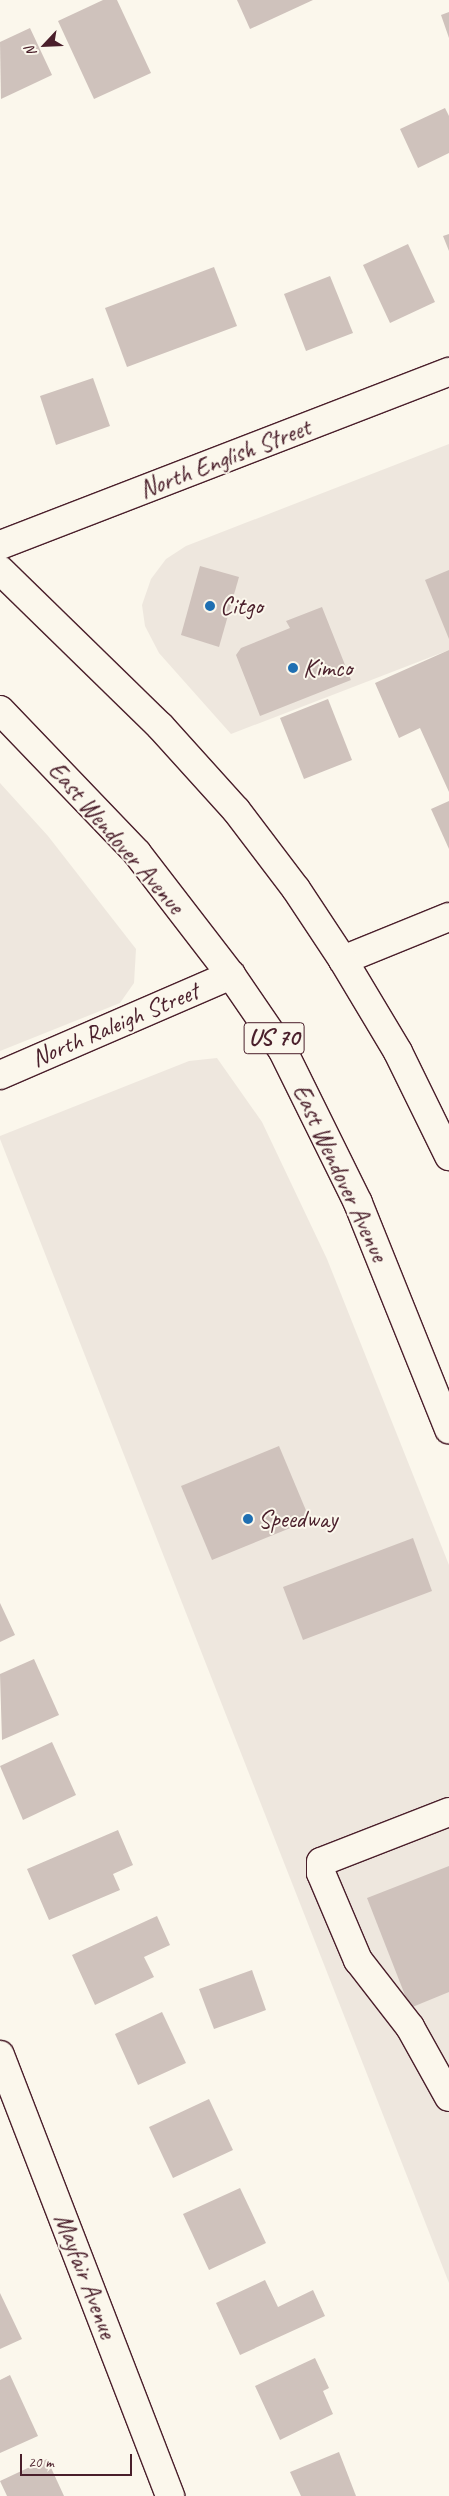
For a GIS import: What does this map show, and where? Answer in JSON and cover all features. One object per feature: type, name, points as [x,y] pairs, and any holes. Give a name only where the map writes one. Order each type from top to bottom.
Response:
[{"type":"main road","name":"North English Street","points":[[0,545],[449,372]]},
{"type":"main road","points":[[0,570],[160,726],[236,810],[296,889],[344,960],[398,1052],[449,1156]]},
{"type":"main road","name":"East Wendover Avenue","points":[[0,710],[137,853],[231,975],[283,1051],[358,1203],[449,1429]]},
{"type":"main road","points":[[344,960],[449,917]]},
{"type":"main road","name":"North Raleigh Street","points":[[0,1075],[231,975]]},
{"type":"main road","points":[[449,1812],[321,1862],[321,1873],[358,1960],[402,2015],[439,2056],[449,2097]]},
{"type":"main road","name":"Mayfair Avenue","points":[[0,2055],[170,2496]]},
{"type":"shaded area","points":[[449,444],[449,650],[231,734],[159,653],[145,626],[142,605],[151,579],[166,559],[186,546]]},
{"type":"shaded area","points":[[0,783],[48,836],[136,949],[134,983],[120,1003],[0,1051]]},
{"type":"shaded area","points":[[217,1058],[262,1122],[327,1259],[449,1565],[449,2283],[0,1139],[0,1136],[189,1061]]},
{"type":"building","points":[[103,0],[117,0],[151,73],[94,99],[58,21]]},
{"type":"building","points":[[237,0],[313,0],[250,29]]},
{"type":"building","points":[[449,12],[449,38],[441,15]]},
{"type":"building","points":[[30,28],[52,75],[1,99],[0,42]]},
{"type":"building","points":[[445,108],[449,116],[449,153],[418,168],[400,129]]},
{"type":"building","points":[[449,234],[449,251],[443,236]]},
{"type":"building","points":[[408,244],[435,302],[390,323],[363,265]]},
{"type":"building","points":[[214,267],[237,326],[127,367],[105,308]]},
{"type":"building","points":[[330,276],[353,333],[306,351],[284,294]]},
{"type":"building","points":[[93,378],[110,426],[56,445],[40,396]]},
{"type":"building","name":"Citgo","points":[[200,566],[239,577],[219,647],[181,635]]},
{"type":"building","points":[[449,570],[449,639],[425,580]]},
{"type":"building","name":"Kimco","points":[[322,607],[351,680],[260,716],[236,655],[241,648],[290,628],[286,621]]},
{"type":"building","points":[[449,650],[449,792],[420,728],[399,738],[375,683]]},
{"type":"building","points":[[328,699],[352,760],[304,779],[280,718]]},
{"type":"building","points":[[449,801],[449,849],[431,809]]},
{"type":"building","points":[[279,1446],[310,1520],[212,1560],[181,1486]]},
{"type":"building","points":[[413,1538],[432,1591],[303,1640],[283,1587]]},
{"type":"building","points":[[0,1603],[15,1635],[0,1642]]},
{"type":"building","points":[[34,1659],[59,1715],[2,1740],[0,1674]]},
{"type":"building","points":[[52,1742],[76,1795],[23,1820],[0,1766]]},
{"type":"building","points":[[118,1830],[133,1865],[113,1874],[120,1890],[49,1920],[27,1869]]},
{"type":"building","points":[[449,1866],[449,1992],[410,2008],[367,1898]]},
{"type":"building","points":[[157,1916],[170,1945],[144,1957],[154,1977],[95,2005],[72,1955]]},
{"type":"building","points":[[252,1970],[266,2010],[214,2029],[199,1989]]},
{"type":"building","points":[[162,2012],[186,2063],[138,2085],[115,2034]]},
{"type":"building","points":[[209,2099],[233,2150],[173,2178],[149,2127]]},
{"type":"building","points":[[240,2188],[266,2243],[209,2270],[183,2214]]},
{"type":"building","points":[[265,2280],[278,2307],[313,2290],[325,2316],[240,2355],[216,2303]]},
{"type":"building","points":[[0,2293],[22,2339],[0,2349]]},
{"type":"building","points":[[315,2358],[329,2388],[323,2391],[333,2414],[280,2440],[255,2386]]},
{"type":"building","points":[[10,2375],[38,2436],[0,2453],[0,2380]]},
{"type":"building","points":[[339,2452],[356,2496],[301,2496],[290,2472]]},
{"type":"building","points":[[47,2459],[64,2496],[7,2496],[0,2481]]},
{"type":"place","name":"Citgo","points":[[210,606]]},
{"type":"place","name":"Kimco","points":[[293,668]]},
{"type":"place","name":"Speedway","points":[[248,1519]]}]
